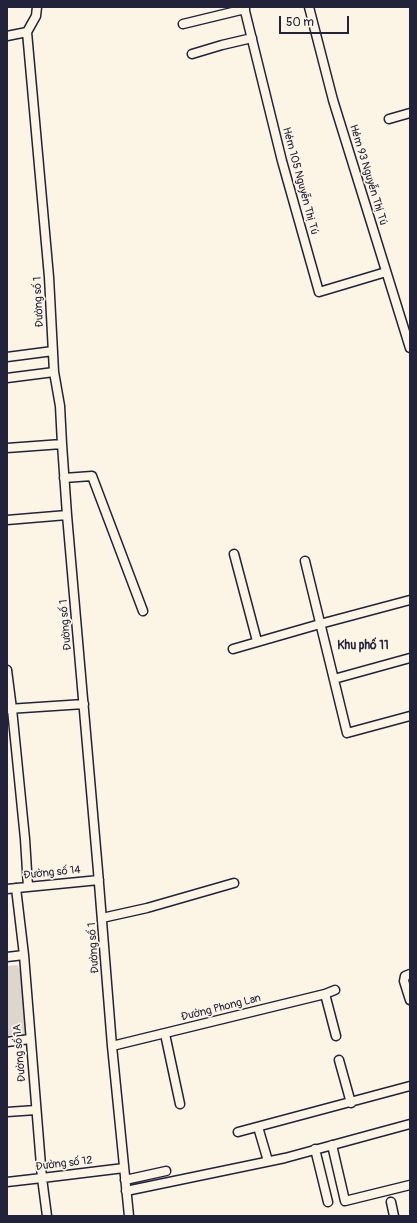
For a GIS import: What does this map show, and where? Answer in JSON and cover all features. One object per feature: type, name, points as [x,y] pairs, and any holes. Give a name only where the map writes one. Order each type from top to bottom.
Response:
[{"type":"street","points":[[7,36],[27,32],[36,16],[36,7]]},
{"type":"street","name":"Hẻm 93 Nguyễn Thị Tú","points":[[309,7],[332,100],[410,348]]},
{"type":"street","points":[[183,24],[244,8]]},
{"type":"street","name":"Hẻm 105 Nguyễn Thị Tú","points":[[244,8],[282,160],[319,292],[386,272]]},
{"type":"street","name":"Đường số 1","points":[[27,32],[49,277],[54,372],[60,406],[67,515],[112,1046],[129,1216]]},
{"type":"street","points":[[192,54],[252,38]]},
{"type":"street","points":[[389,119],[410,113]]},
{"type":"street","points":[[7,357],[53,351]]},
{"type":"street","points":[[7,378],[54,372]]},
{"type":"street","points":[[7,448],[62,444]]},
{"type":"street","points":[[64,478],[92,476],[143,611]]},
{"type":"street","points":[[7,520],[67,515]]},
{"type":"street","points":[[234,554],[258,642]]},
{"type":"street","points":[[305,561],[347,733],[410,716]]},
{"type":"street","points":[[233,649],[410,600]]},
{"type":"street","points":[[334,679],[410,658]]},
{"type":"street","points":[[7,670],[25,839],[28,887]]},
{"type":"street","points":[[10,709],[84,704]]},
{"type":"street","name":"Đường số 14","points":[[7,889],[99,880]]},
{"type":"street","points":[[102,918],[147,908],[234,883]]},
{"type":"street","name":"Đường số 1A","points":[[16,888],[24,955],[36,1110],[47,1216]]},
{"type":"street","points":[[7,957],[24,955]]},
{"type":"street","points":[[410,974],[405,976],[404,982],[410,1000]]},
{"type":"street","name":"Đường Phong Lan","points":[[112,1046],[325,994],[335,990]]},
{"type":"street","points":[[325,994],[336,1036]]},
{"type":"street","points":[[165,1034],[180,1104]]},
{"type":"street","points":[[7,1042],[30,1039]]},
{"type":"street","points":[[339,1060],[351,1102]]},
{"type":"street","points":[[238,1132],[410,1086]]},
{"type":"street","points":[[7,1112],[36,1110]]},
{"type":"street","points":[[126,1191],[285,1158],[410,1124]]},
{"type":"street","points":[[258,1127],[268,1161]]},
{"type":"street","points":[[332,1145],[345,1201],[410,1185]]},
{"type":"street","points":[[315,1149],[328,1202]]},
{"type":"street","name":"Đường số 12","points":[[7,1182],[124,1168]]},
{"type":"street","points":[[125,1180],[166,1171]]},
{"type":"street","points":[[391,1202],[394,1216]]},
{"type":"shaded area","points":[[17,965],[20,970],[26,1034],[20,1037],[7,1039],[7,966]]},
{"type":"district","name":"Khu phố 11","points":[[363,646]]}]
